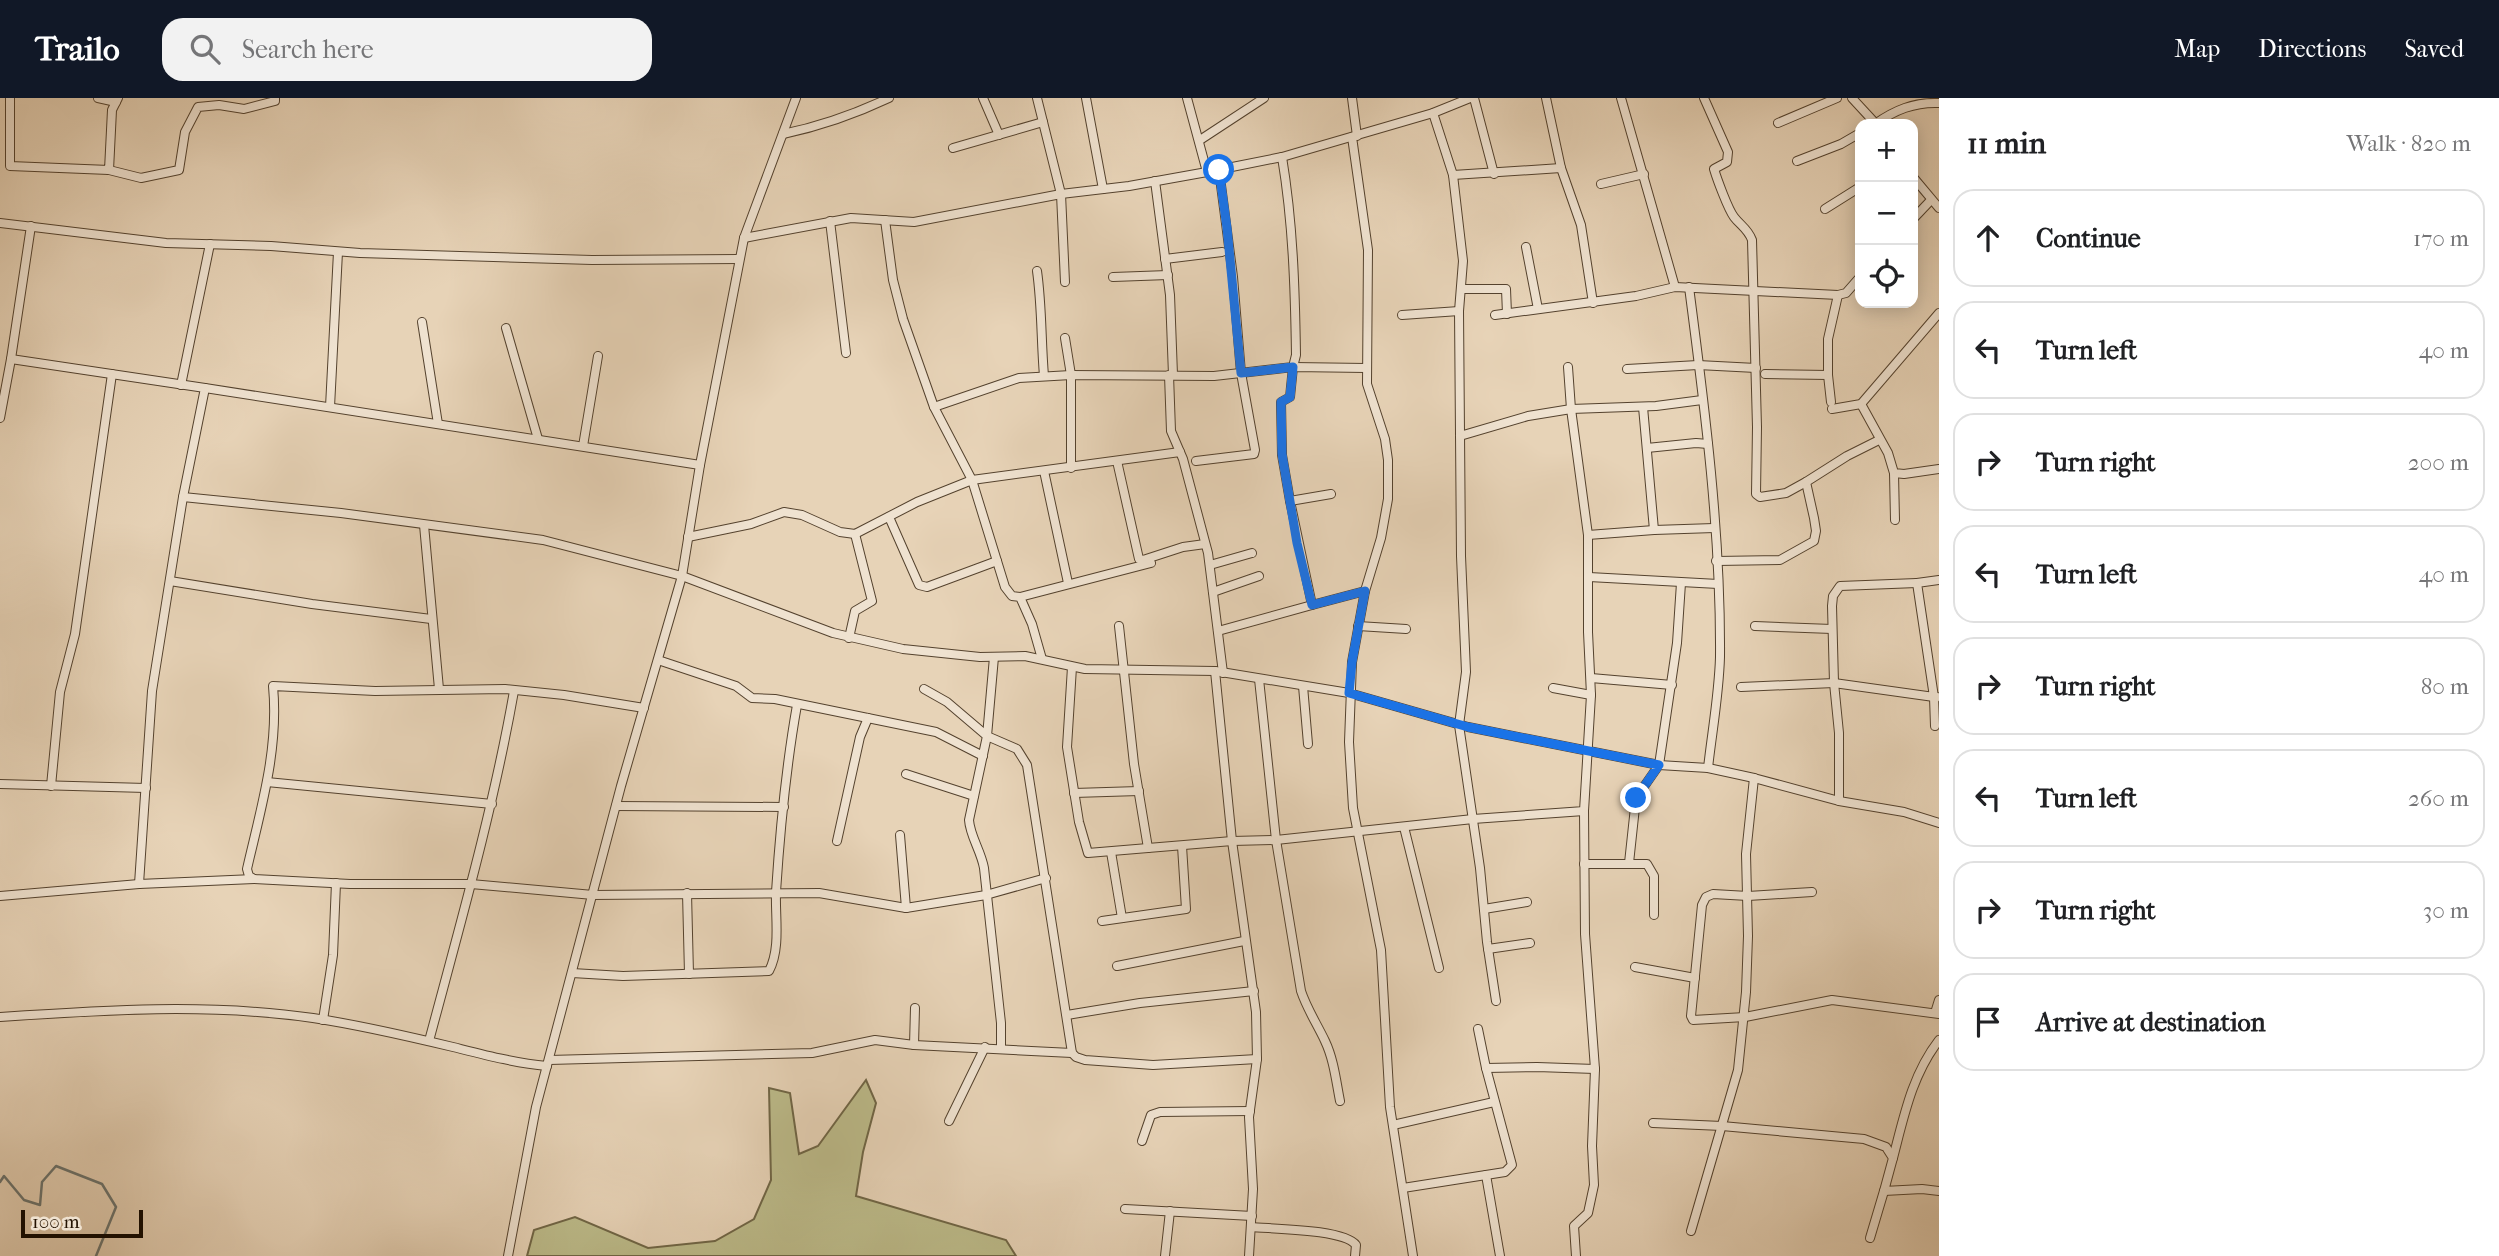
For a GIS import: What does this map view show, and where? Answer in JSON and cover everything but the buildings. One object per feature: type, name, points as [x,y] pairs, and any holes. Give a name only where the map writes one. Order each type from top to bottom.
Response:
[{"type":"street","points":[[9,98],[10,166],[109,170],[141,178],[179,170],[185,132],[198,107],[219,105],[244,109],[275,98]]},
{"type":"street","points":[[98,98],[117,100],[112,110],[109,170]]},
{"type":"street","points":[[508,1256],[536,1107],[616,806],[682,576],[700,465],[744,238],[796,98]]},
{"type":"street","points":[[783,134],[822,126],[889,98]]},
{"type":"street","points":[[983,98],[999,135]]},
{"type":"street","points":[[1037,98],[1060,194],[1065,282]]},
{"type":"street","points":[[1086,98],[1103,189]]},
{"type":"street","points":[[1187,98],[1207,172]]},
{"type":"street","points":[[1200,140],[1264,98]]},
{"type":"street","points":[[1352,98],[1368,250],[1367,384],[1385,439],[1388,499],[1359,626],[1349,693],[1349,742],[1357,832],[1381,950],[1393,1125],[1413,1256]]},
{"type":"street","points":[[744,238],[851,218],[915,222],[1060,194],[1219,170],[1282,157],[1433,113],[1472,98],[1494,174]]},
{"type":"street","points":[[1546,98],[1562,168],[1581,225],[1593,303]]},
{"type":"street","points":[[1621,98],[1675,287]]},
{"type":"street","points":[[1704,98],[1728,152],[1727,162],[1714,167],[1718,184],[1733,216],[1752,240],[1756,494],[1760,497],[1786,493],[1879,440]]},
{"type":"street","points":[[1778,123],[1837,98]]},
{"type":"street","points":[[1852,98],[1871,119]]},
{"type":"street","points":[[1883,119],[1908,106],[1939,103]]},
{"type":"street","points":[[1433,113],[1453,175],[1463,261],[1459,311],[1461,556],[1466,672],[1458,725],[1496,1001]]},
{"type":"street","points":[[954,148],[1043,122]]},
{"type":"street","points":[[1797,161],[1855,136]]},
{"type":"street","points":[[1282,157],[1291,209],[1295,265],[1296,355],[1290,397],[1281,402],[1282,454],[1312,605]]},
{"type":"street","points":[[1453,175],[1562,168]]},
{"type":"street","points":[[1196,461],[1254,454],[1255,450],[1241,373],[1219,170]]},
{"type":"street","points":[[1601,184],[1644,174]]},
{"type":"street","points":[[1155,181],[1168,275],[1173,344],[1171,431],[1180,452],[1210,565],[1218,631],[1232,841],[1244,942],[1254,991],[1257,1059],[1250,1111],[1252,1216],[1249,1256]]},
{"type":"street","points":[[1917,182],[1939,208]]},
{"type":"street","points":[[1825,209],[1855,190]]},
{"type":"street","points":[[1918,214],[1931,200]]},
{"type":"street","points":[[885,220],[893,280],[903,319],[934,407],[972,480],[1005,587],[1012,596],[1020,597],[1151,563]]},
{"type":"street","points":[[830,222],[846,353]]},
{"type":"street","points":[[0,223],[166,243],[592,260],[739,259]]},
{"type":"street","points":[[0,418],[31,226]]},
{"type":"street","points":[[181,385],[210,244]]},
{"type":"street","points":[[1526,247],[1538,309]]},
{"type":"street","points":[[330,407],[338,251]]},
{"type":"street","points":[[1165,259],[1222,253]]},
{"type":"street","points":[[1037,271],[1042,308],[1040,326],[1044,376]]},
{"type":"street","points":[[1113,277],[1168,275]]},
{"type":"street","points":[[1495,315],[1593,303],[1675,287],[1838,295],[1846,293],[1855,283]]},
{"type":"street","points":[[1689,287],[1708,444],[1718,584],[1720,661],[1708,768]]},
{"type":"street","points":[[1462,289],[1506,289],[1507,314]]},
{"type":"street","points":[[1838,295],[1828,339],[1828,375],[1832,405],[1861,404],[1939,313]]},
{"type":"street","points":[[1402,315],[1459,311]]},
{"type":"street","points":[[422,322],[438,424]]},
{"type":"street","points":[[506,328],[538,439]]},
{"type":"street","points":[[1065,338],[1071,375],[1072,468]]},
{"type":"street","points":[[583,446],[598,356]]},
{"type":"street","points":[[11,359],[700,465]]},
{"type":"street","points":[[1627,369],[1698,365],[1756,368]]},
{"type":"street","points":[[934,407],[1019,378],[1071,375],[1214,376],[1293,367],[1366,368]]},
{"type":"street","points":[[1568,367],[1588,535],[1591,695],[1584,811],[1584,864],[1585,934],[1595,1069],[1592,1146],[1594,1185],[1588,1213],[1574,1226],[1576,1256]]},
{"type":"street","points":[[51,786],[60,692],[75,634],[112,374]]},
{"type":"street","points":[[1765,374],[1828,375]]},
{"type":"street","points":[[139,884],[152,691],[183,497],[205,388]]},
{"type":"street","points":[[1460,436],[1528,416],[1571,409],[1643,407],[1702,400]]},
{"type":"street","points":[[1861,404],[1888,453],[1894,473],[1895,520]]},
{"type":"street","points":[[1643,407],[1654,530]]},
{"type":"street","points":[[1647,448],[1708,444]]},
{"type":"street","points":[[688,537],[751,524],[784,512],[794,512],[841,532],[855,534],[972,480],[1180,452]]},
{"type":"street","points":[[1118,461],[1139,559],[1205,544]]},
{"type":"street","points":[[1894,473],[1939,469]]},
{"type":"street","points":[[1044,471],[1068,583]]},
{"type":"street","points":[[1716,561],[1780,560],[1814,541],[1816,531],[1806,482]]},
{"type":"street","points":[[1290,501],[1331,494]]},
{"type":"street","points":[[183,497],[341,513],[543,540],[682,576],[849,638],[902,649],[994,657],[1012,655],[1072,667],[1124,671],[1219,672],[1349,693],[1458,725],[1659,765],[1708,768],[1839,801],[1904,812],[1939,823]]},
{"type":"street","points":[[889,517],[919,585],[927,587],[997,561]]},
{"type":"street","points":[[424,524],[439,689]]},
{"type":"street","points":[[1588,535],[1714,528]]},
{"type":"street","points":[[849,638],[855,611],[872,601],[855,534]]},
{"type":"street","points":[[1210,565],[1252,553]]},
{"type":"street","points":[[1213,593],[1259,576]]},
{"type":"street","points":[[1589,577],[1718,584]]},
{"type":"street","points":[[1839,801],[1833,596],[1840,586],[1939,580]]},
{"type":"street","points":[[170,581],[312,604],[431,619]]},
{"type":"street","points":[[1629,863],[1636,798],[1659,765],[1672,685],[1681,583]]},
{"type":"street","points":[[1917,583],[1937,697],[1935,726]]},
{"type":"street","points":[[1218,631],[1365,591]]},
{"type":"street","points":[[1020,597],[1042,659]]},
{"type":"street","points":[[1755,625],[1832,629]]},
{"type":"street","points":[[1119,626],[1148,848]]},
{"type":"street","points":[[1359,626],[1406,629]]},
{"type":"street","points":[[994,657],[987,736],[970,828],[981,852],[1001,1023],[1001,1048]]},
{"type":"street","points":[[658,660],[736,686],[752,698],[775,699],[936,732],[983,757]]},
{"type":"street","points":[[1072,667],[1067,747],[1079,822],[1088,853],[1276,840],[1473,819],[1584,811]]},
{"type":"street","points":[[1591,678],[1672,685]]},
{"type":"street","points":[[1259,679],[1276,840],[1301,990],[1308,1011],[1332,1058],[1340,1101]]},
{"type":"street","points":[[1741,687],[1834,683],[1937,697]]},
{"type":"street","points":[[254,879],[248,876],[247,869],[272,763],[275,705],[273,686],[375,691],[514,691],[564,695],[644,708]]},
{"type":"street","points":[[1303,686],[1308,744]]},
{"type":"street","points":[[1553,688],[1591,695]]},
{"type":"street","points":[[924,689],[947,702],[987,736],[1017,749],[1027,765],[1072,1053],[1085,1060],[1153,1065],[1257,1059]]},
{"type":"street","points":[[429,1041],[492,804],[514,691]]},
{"type":"street","points":[[572,973],[623,976],[769,971],[776,940],[776,892],[788,756],[797,705]]},
{"type":"street","points":[[837,841],[860,737],[868,718]]},
{"type":"street","points":[[906,774],[974,796]]},
{"type":"street","points":[[1691,1231],[1738,1070],[1745,1017],[1748,896],[1746,853],[1754,778]]},
{"type":"street","points":[[267,782],[492,804]]},
{"type":"street","points":[[0,785],[146,788]]},
{"type":"street","points":[[1074,793],[1139,791]]},
{"type":"street","points":[[616,806],[784,807]]},
{"type":"street","points":[[1404,827],[1439,968]]},
{"type":"street","points":[[900,835],[906,908]]},
{"type":"street","points":[[1102,921],[1186,909],[1182,846]]},
{"type":"street","points":[[1111,852],[1122,918]]},
{"type":"street","points":[[1584,864],[1647,864],[1652,869],[1654,915]]},
{"type":"street","points":[[0,896],[139,884],[254,879],[336,883],[471,884],[593,895],[776,892],[819,894],[906,908],[986,895],[1046,878]]},
{"type":"street","points":[[323,1020],[333,955],[336,883]]},
{"type":"street","points":[[1812,892],[1748,896],[1713,894],[1706,897],[1702,905],[1691,1016],[1693,1020],[1745,1017],[1832,1000],[1937,1014],[1939,1000]]},
{"type":"street","points":[[687,893],[689,974]]},
{"type":"street","points":[[1483,909],[1527,901]]},
{"type":"street","points":[[1117,967],[1244,942]]},
{"type":"street","points":[[1488,949],[1530,943]]},
{"type":"street","points":[[1635,967],[1695,978]]},
{"type":"street","points":[[1067,1015],[1140,1003],[1209,998],[1254,991]]},
{"type":"street","points":[[914,1045],[915,1008]]},
{"type":"street","points":[[0,1017],[118,1009],[232,1009],[323,1020],[429,1041],[523,1064],[813,1053],[875,1040],[914,1045],[1072,1053]]},
{"type":"street","points":[[1403,1188],[1505,1172],[1513,1165],[1494,1102],[1478,1030]]},
{"type":"street","points":[[1870,1238],[1913,1084],[1925,1059],[1939,1040]]},
{"type":"street","points":[[949,1121],[985,1047]]},
{"type":"street","points":[[1486,1068],[1595,1069]]},
{"type":"street","points":[[1393,1125],[1494,1102]]},
{"type":"street","points":[[1142,1142],[1151,1115],[1160,1112],[1250,1111]]},
{"type":"street","points":[[1653,1123],[1722,1126],[1864,1139],[1886,1147],[1893,1158]]},
{"type":"street","points":[[1486,1175],[1500,1256]]},
{"type":"street","points":[[1884,1192],[1922,1189],[1939,1191]]},
{"type":"street","points":[[1125,1209],[1252,1216]]},
{"type":"street","points":[[1165,1256],[1170,1212]]},
{"type":"street","points":[[1251,1227],[1352,1238],[1356,1244],[1355,1256]]},
{"type":"shaded area","points":[[866,1080],[876,1103],[863,1152],[856,1196],[1006,1240],[1016,1256],[527,1256],[534,1230],[575,1217],[648,1248],[715,1241],[754,1219],[771,1180],[769,1088],[790,1093],[799,1154],[818,1146]]},
{"type":"waterway","points":[[0,1182],[4,1176],[24,1200],[40,1205],[42,1182],[56,1166],[102,1184],[116,1207],[96,1256]]},
{"type":"route","points":[[1219,170],[1233,277],[1241,373],[1293,367],[1290,397],[1281,402],[1282,454],[1297,543],[1312,605],[1365,591],[1349,693],[1468,727],[1659,765],[1636,798]]}]
